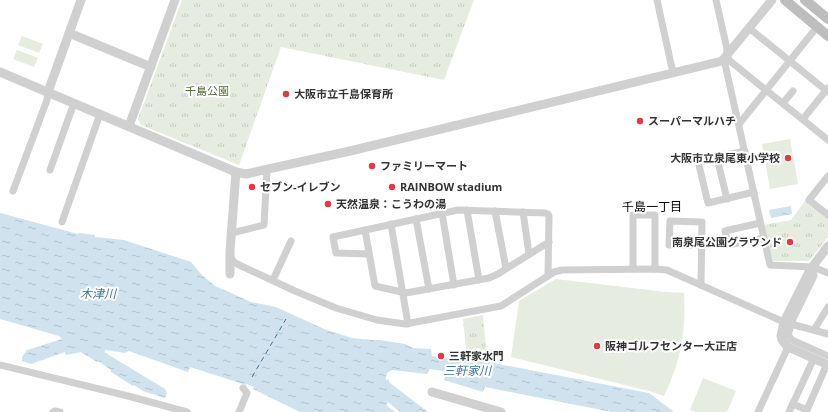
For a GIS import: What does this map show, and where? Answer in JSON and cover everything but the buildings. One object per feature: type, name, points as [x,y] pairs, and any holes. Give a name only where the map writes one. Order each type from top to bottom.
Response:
[{"type":"main road","points":[[785,0],[828,36]]},
{"type":"main road","points":[[805,0],[828,19]]},
{"type":"street","points":[[13,191],[82,0]]},
{"type":"street","points":[[129,126],[175,0]]},
{"type":"street","points":[[657,0],[674,73]]},
{"type":"street","points":[[716,0],[727,49],[725,64],[770,265],[813,267],[828,273]]},
{"type":"street","points":[[0,72],[236,172],[246,174],[350,151],[722,61],[772,0]]},
{"type":"street","points":[[738,124],[817,26]]},
{"type":"street","points":[[749,28],[827,90],[803,119]]},
{"type":"street","points":[[69,33],[151,67]]},
{"type":"street","points":[[727,56],[730,61],[828,140]]},
{"type":"street","points":[[783,103],[792,91]]},
{"type":"street","points":[[50,170],[74,103]]},
{"type":"street","points":[[62,222],[100,114]]},
{"type":"street","points":[[745,151],[698,161],[708,203],[754,192]]},
{"type":"street","points":[[717,158],[727,199]]},
{"type":"street","points":[[232,233],[264,225],[267,170]]},
{"type":"street","points":[[230,274],[236,172]]},
{"type":"street","points":[[828,177],[809,200],[828,216]]},
{"type":"street","points":[[467,210],[479,280]]},
{"type":"street","points":[[368,254],[336,253],[333,237],[442,213],[467,210],[548,214],[548,276]]},
{"type":"street","points":[[495,211],[506,268]]},
{"type":"street","points":[[523,212],[529,254]]},
{"type":"street","points":[[442,213],[454,285]]},
{"type":"street","points":[[632,269],[633,215],[655,215],[655,269]]},
{"type":"street","points":[[416,219],[429,289]]},
{"type":"street","points":[[701,245],[669,245],[670,221],[702,222],[701,285]]},
{"type":"street","points":[[760,223],[725,231],[728,245],[763,238]]},
{"type":"street","points":[[391,224],[408,324]]},
{"type":"street","points":[[365,230],[368,254],[375,286],[402,293],[454,285],[479,280],[498,274],[549,242]]},
{"type":"street","points":[[273,280],[291,242]]},
{"type":"street","points":[[828,246],[810,270],[782,336],[782,340],[788,347],[828,362]]},
{"type":"street","points":[[230,256],[233,261],[238,264],[336,308],[377,320],[400,324],[408,324],[500,306],[548,276],[562,270],[655,269],[673,272],[788,323],[828,334]]},
{"type":"street","points":[[814,330],[828,307]]},
{"type":"street","points":[[788,323],[788,335],[792,340],[828,362]]},
{"type":"street","points":[[758,412],[788,347]]},
{"type":"street","points":[[789,412],[814,358]]},
{"type":"street","points":[[793,404],[807,410],[828,362]]},
{"type":"street","points":[[0,365],[187,412]]},
{"type":"street","points":[[239,412],[247,393],[243,388]]},
{"type":"street","points":[[432,392],[501,412]]},
{"type":"street","points":[[53,412],[60,412]]},
{"type":"green space","name":"千島公園","points":[[182,0],[474,0],[444,80],[281,47],[239,165],[141,125],[138,119]]},
{"type":"green space","points":[[22,36],[43,44],[39,53],[18,45]]},
{"type":"green space","points":[[17,50],[38,58],[34,67],[13,59]]},
{"type":"green space","points":[[790,139],[798,184],[770,189],[762,144]]},
{"type":"green space","points":[[805,201],[828,219],[828,237],[810,260],[773,261],[763,225],[791,220]]},
{"type":"green space","name":"阪神ゴルフセンター大正店","points":[[556,279],[684,293],[684,321],[681,346],[675,371],[664,396],[511,357],[519,301]]},
{"type":"green space","points":[[483,315],[486,350],[480,351],[479,348],[466,350],[463,319]]},
{"type":"green space","points":[[703,378],[736,391],[727,412],[695,412],[690,410]]},
{"type":"water","points":[[791,206],[792,214],[771,218],[769,210]]},
{"type":"water","name":"木津川","points":[[0,213],[78,234],[95,235],[95,237],[124,240],[191,262],[201,274],[215,286],[251,302],[276,307],[324,329],[352,338],[380,340],[405,344],[413,348],[431,349],[432,356],[445,358],[478,351],[478,360],[649,393],[674,412],[612,412],[485,387],[483,392],[444,380],[446,373],[443,371],[430,369],[427,374],[392,370],[386,375],[386,380],[388,379],[390,383],[428,412],[400,412],[388,402],[386,405],[395,412],[300,412],[253,389],[254,387],[247,384],[246,385],[190,367],[188,372],[129,351],[125,353],[106,350],[104,352],[165,389],[167,393],[165,398],[143,391],[134,385],[133,386],[111,372],[111,370],[98,361],[97,362],[81,352],[66,355],[65,352],[31,364],[22,361],[22,357],[27,350],[62,339],[59,336],[0,319]]},
{"type":"ferry route","points":[[252,377],[286,319]]},
{"type":"place","name":"大阪市立千島保育所","points":[[286,94]]},
{"type":"place","name":"スーパーマルハチ","points":[[640,121]]},
{"type":"place","name":"大阪市立泉尾東小学校","points":[[788,158]]},
{"type":"place","name":"ファミリーマート","points":[[372,166]]},
{"type":"place","name":"セブン-イレブン","points":[[252,187]]},
{"type":"place","name":"RAINBOW stadium","points":[[392,187]]},
{"type":"place","name":"天然温泉：こうわの湯","points":[[328,204]]},
{"type":"place","name":"南泉尾公園グラウンド","points":[[790,242]]},
{"type":"place","name":"阪神ゴルフセンター大正店","points":[[597,346]]},
{"type":"place","name":"三軒家水門","points":[[441,356]]},
{"type":"district","name":"千島一丁目","points":[[652,207]]},
{"type":"water label","name":"三軒家川","points":[[467,371]]}]
